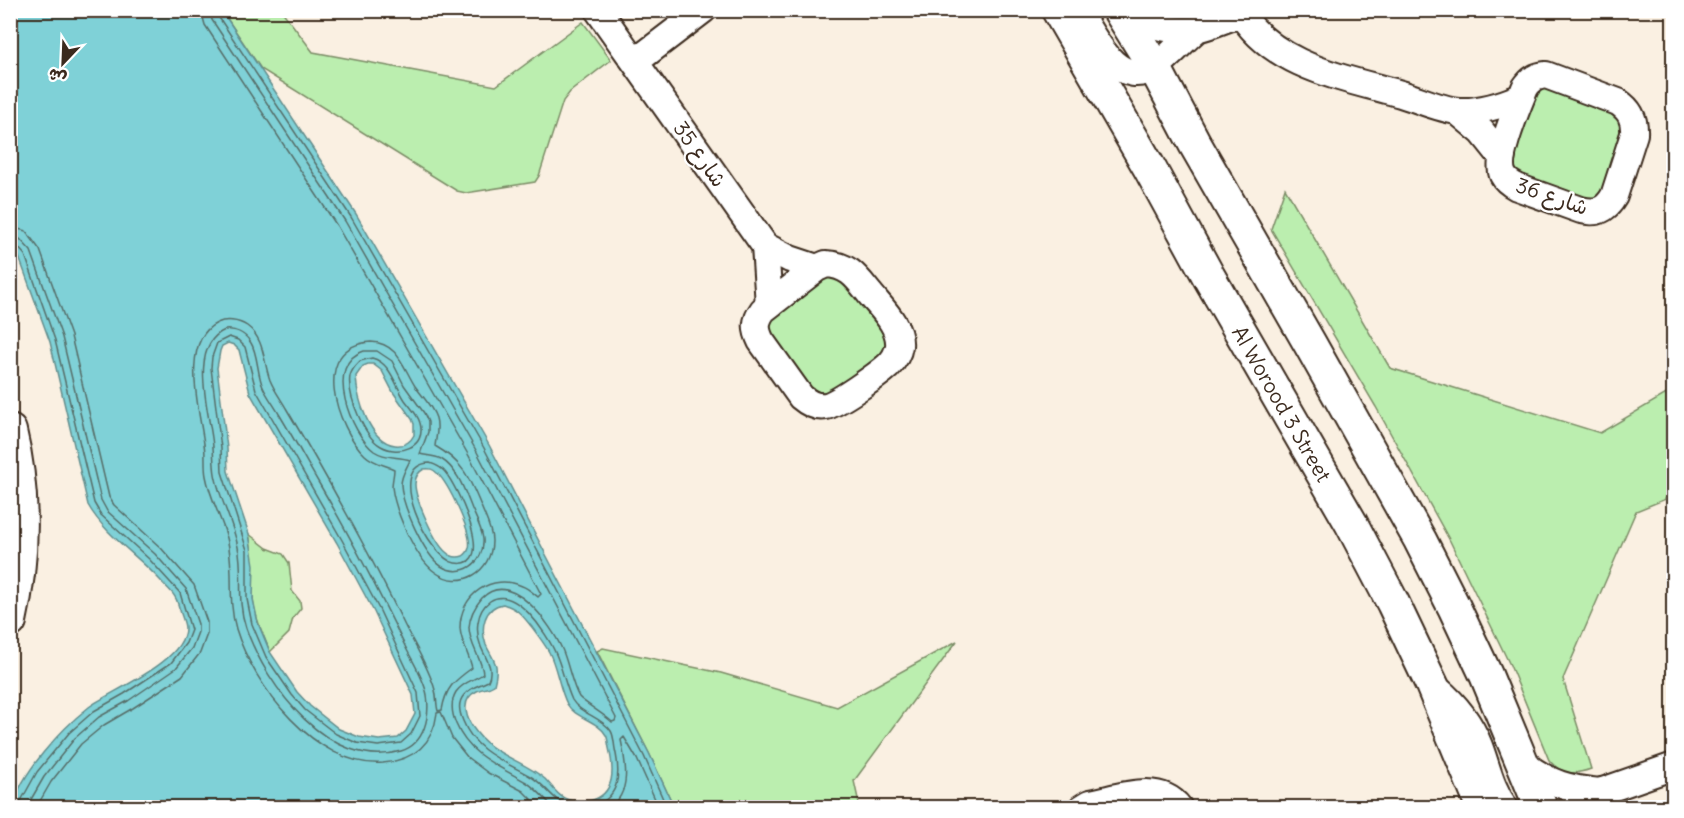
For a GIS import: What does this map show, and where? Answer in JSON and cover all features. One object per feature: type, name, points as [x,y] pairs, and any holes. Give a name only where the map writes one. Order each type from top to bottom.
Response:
[{"type":"street","name":"شارع 35","points":[[598,10],[765,246],[790,259],[816,268]]},
{"type":"street","points":[[634,62],[703,10]]},
{"type":"street","name":"Al Worood 3 Street","points":[[1058,10],[1351,523],[1432,685],[1483,807]]},
{"type":"street","points":[[1077,10],[1104,54],[1122,70],[1133,74],[1155,68],[1197,28],[1240,12]]},
{"type":"street","points":[[1120,11],[1155,68],[1195,144],[1420,540],[1486,675],[1541,807]]},
{"type":"street","points":[[1120,11],[1157,26],[1197,28]]},
{"type":"street","name":"شارع 36","points":[[1240,12],[1258,36],[1280,52],[1332,74],[1457,111],[1490,108],[1521,97]]},
{"type":"street","name":"شارع 36","points":[[1546,75],[1618,102],[1626,108],[1635,125],[1614,196],[1609,205],[1600,211],[1581,210],[1517,187],[1503,175],[1502,157],[1521,97],[1530,81],[1537,76],[1546,75]]},
{"type":"street","name":"شارع 36","points":[[1457,111],[1482,132],[1502,157]]},
{"type":"street","name":"شارع 35","points":[[765,246],[769,305]]},
{"type":"street","name":"شارع 35","points":[[826,264],[837,265],[846,268],[854,275],[892,323],[898,334],[899,346],[895,357],[887,366],[829,406],[814,405],[806,402],[757,334],[758,317],[769,305],[816,268],[826,264]]},
{"type":"street","points":[[10,431],[15,452],[22,527],[16,598],[10,621]]},
{"type":"street","points":[[1432,685],[1460,712],[1471,728],[1492,786],[1505,807]]},
{"type":"street","points":[[1524,765],[1542,778],[1563,787],[1600,792]]},
{"type":"street","points":[[1573,807],[1600,792],[1674,766]]},
{"type":"street","points":[[1082,807],[1090,803],[1151,792],[1170,798],[1179,807]]},
{"type":"green space","points":[[222,11],[282,11],[313,52],[496,86],[583,22],[611,60],[570,92],[563,101],[539,176],[535,182],[466,193],[457,191],[261,69]]},
{"type":"green space","points":[[1545,86],[1611,106],[1625,128],[1605,189],[1600,196],[1592,200],[1523,180],[1512,167],[1512,159],[1531,96]]},
{"type":"green space","points":[[1285,188],[1390,368],[1600,433],[1673,390],[1673,496],[1636,511],[1563,679],[1591,769],[1579,772],[1563,771],[1549,760],[1510,665],[1450,541],[1376,407],[1271,229]]},
{"type":"green space","points":[[841,274],[890,338],[882,355],[832,392],[815,392],[808,388],[768,335],[769,318],[823,276]]},
{"type":"green space","points":[[249,534],[267,548],[283,554],[289,563],[292,591],[300,601],[301,608],[293,618],[289,633],[270,652],[255,611]]},
{"type":"green space","points":[[957,641],[854,781],[860,808],[674,807],[597,651],[603,648],[721,673],[837,707]]},
{"type":"water","points":[[10,11],[222,11],[356,214],[489,445],[649,753],[674,807],[12,807],[33,766],[66,727],[89,707],[161,663],[182,640],[185,628],[172,593],[103,526],[88,505],[50,342],[19,257],[11,247]],"holes":[[[228,343],[239,350],[250,393],[337,543],[374,612],[413,695],[415,714],[406,731],[398,738],[379,740],[359,737],[339,729],[310,706],[297,692],[270,652],[258,623],[253,599],[254,565],[249,534],[228,471],[217,368],[222,346]],[[373,364],[382,371],[393,392],[412,419],[414,435],[411,440],[395,445],[386,442],[371,428],[362,407],[357,385],[356,376],[363,366]],[[424,469],[437,473],[459,509],[469,541],[468,551],[463,556],[454,557],[446,552],[426,520],[416,491],[416,477]],[[503,604],[508,606],[525,618],[549,652],[567,704],[575,713],[597,726],[606,735],[611,756],[611,780],[605,793],[598,798],[580,802],[564,798],[537,773],[484,741],[470,723],[466,705],[471,695],[494,685],[496,666],[486,645],[483,632],[485,619],[491,609]]]}]
